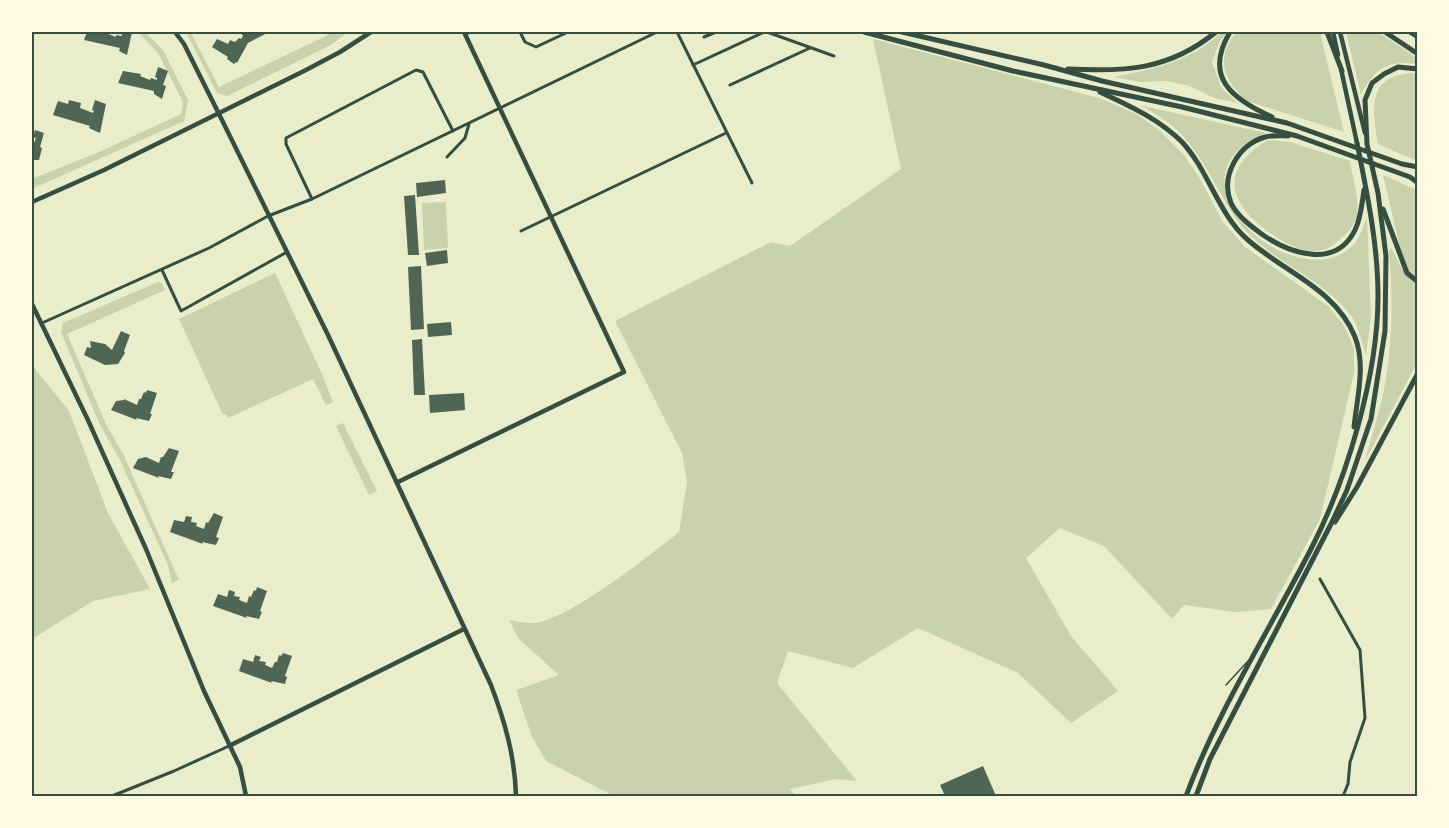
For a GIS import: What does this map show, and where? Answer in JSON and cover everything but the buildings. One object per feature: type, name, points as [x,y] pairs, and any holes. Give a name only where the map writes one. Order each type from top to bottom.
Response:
[{"type":"highway","points":[[864,32],[966,59],[1182,107],[1297,136],[1410,177],[1418,182]]},
{"type":"highway","points":[[902,32],[1287,123]]},
{"type":"highway","points":[[1056,68],[1097,70],[1147,67],[1198,46],[1216,32]]},
{"type":"highway","points":[[1230,32],[1221,48],[1218,64],[1224,82],[1234,96],[1251,108],[1287,123],[1402,164],[1418,172]]},
{"type":"highway","points":[[1328,32],[1342,71]]},
{"type":"highway","points":[[1385,32],[1418,54]]},
{"type":"highway","points":[[1418,69],[1398,67],[1383,74],[1372,83],[1365,100],[1367,144],[1378,193],[1394,243],[1407,273],[1418,282]]},
{"type":"highway","points":[[1091,88],[1150,116],[1182,143],[1200,169],[1229,221],[1241,234],[1335,304],[1355,338],[1361,361],[1353,442]]},
{"type":"highway","points":[[1297,136],[1266,136],[1253,142],[1240,153],[1232,164],[1228,187],[1231,203],[1238,214],[1255,229],[1287,249],[1307,256],[1329,253],[1344,244],[1355,231],[1365,185]]},
{"type":"highway","points":[[1186,796],[1210,738],[1312,547],[1334,499],[1353,442],[1371,373],[1378,297],[1376,257],[1357,143]]},
{"type":"highway","points":[[1402,164],[1418,167]]},
{"type":"highway","points":[[1196,796],[1210,759],[1320,547],[1347,490],[1371,419],[1385,331],[1386,256],[1378,193]]},
{"type":"highway","points":[[1320,547],[1358,487],[1418,373]]},
{"type":"street","points":[[175,32],[184,44],[287,252],[398,482],[491,685],[504,718],[513,757],[516,796]]},
{"type":"street","points":[[32,202],[104,170],[323,61],[371,32]]},
{"type":"street","points":[[398,482],[624,372],[464,33],[471,32]]},
{"type":"street","points":[[520,32],[525,42],[536,46],[568,32]]},
{"type":"street","points":[[40,324],[209,248],[268,216],[312,199],[657,32]]},
{"type":"street","points":[[677,32],[752,183]]},
{"type":"street","points":[[704,37],[716,32]]},
{"type":"street","points":[[693,65],[766,32],[834,56]]},
{"type":"street","points":[[1333,32],[1357,143]]},
{"type":"street","points":[[1340,32],[1367,144]]},
{"type":"street","points":[[1408,32],[1418,38]]},
{"type":"street","points":[[730,85],[810,48]]},
{"type":"street","points":[[312,199],[286,144],[286,138],[416,70],[423,72],[453,131]]},
{"type":"street","points":[[447,157],[465,138],[470,123]]},
{"type":"street","points":[[521,231],[726,133]]},
{"type":"street","points":[[162,270],[181,311],[287,252]]},
{"type":"street","points":[[32,304],[87,418],[240,767],[246,796]]},
{"type":"street","points":[[1320,579],[1360,650],[1362,660],[1365,718],[1350,762],[1348,784],[1343,796]]},
{"type":"street","points":[[112,796],[229,746],[464,629]]},
{"type":"lane","points":[[1226,686],[1256,651]]},
{"type":"green space","points":[[138,32],[145,32],[163,50],[188,100],[184,121],[32,189],[32,179],[99,152],[181,114],[183,102],[158,53]]},
{"type":"green space","points":[[186,32],[192,35],[219,87],[331,32],[348,32],[331,45],[227,96],[217,93]]},
{"type":"green space","points":[[1222,32],[1227,32],[1220,41],[1212,62],[1221,87],[1237,103],[1214,98],[1190,86],[1166,81],[1140,82],[1114,77],[1158,67],[1185,57]]},
{"type":"green space","points":[[1237,32],[1320,32],[1344,132],[1247,101],[1239,94],[1228,77],[1224,59],[1230,41]]},
{"type":"green space","points":[[1346,32],[1378,32],[1417,58],[1417,64],[1398,63],[1383,68],[1371,78],[1361,95]]},
{"type":"green space","points":[[873,39],[1099,98],[1137,114],[1160,131],[1184,155],[1199,177],[1223,222],[1245,247],[1329,307],[1344,326],[1354,348],[1354,373],[1320,519],[1271,609],[1236,612],[1184,605],[1172,619],[1104,546],[1060,528],[1026,558],[1071,636],[1118,691],[1071,723],[1018,673],[918,628],[853,668],[788,651],[777,683],[857,781],[836,779],[790,789],[795,796],[614,796],[546,761],[532,737],[516,690],[559,675],[519,639],[509,620],[536,623],[569,610],[610,584],[679,532],[687,482],[682,453],[615,321],[771,242],[790,246],[901,169]]},
{"type":"green space","points":[[1412,73],[1417,75],[1417,161],[1378,144],[1374,107],[1380,88],[1387,81]]},
{"type":"green space","points":[[1139,105],[1266,133],[1235,153],[1225,178],[1230,204],[1248,228],[1273,247],[1302,258],[1331,258],[1355,243],[1367,218],[1371,317],[1366,355],[1352,317],[1340,303],[1255,240],[1236,219],[1195,150],[1166,121]]},
{"type":"green space","points":[[1268,140],[1290,142],[1350,161],[1357,195],[1357,216],[1347,233],[1332,246],[1308,251],[1289,245],[1257,223],[1238,199],[1235,187],[1236,175],[1241,163],[1252,151]]},
{"type":"green space","points":[[1383,175],[1417,190],[1417,277],[1409,271],[1401,252]]},
{"type":"green space","points":[[446,202],[448,248],[424,250],[422,203]]},
{"type":"green space","points":[[1391,248],[1405,274],[1417,286],[1417,363],[1365,461],[1387,372],[1391,338],[1392,302],[1389,250]]},
{"type":"green space","points":[[275,273],[333,402],[326,405],[313,379],[228,418],[226,414],[223,415],[179,319]]},
{"type":"green space","points":[[158,282],[162,283],[165,290],[67,334],[179,580],[172,583],[168,565],[120,460],[100,425],[61,332],[63,323]]},
{"type":"green space","points":[[32,365],[69,411],[108,513],[150,589],[93,601],[32,639]]},
{"type":"green space","points":[[343,423],[377,491],[369,495],[336,426]]}]
